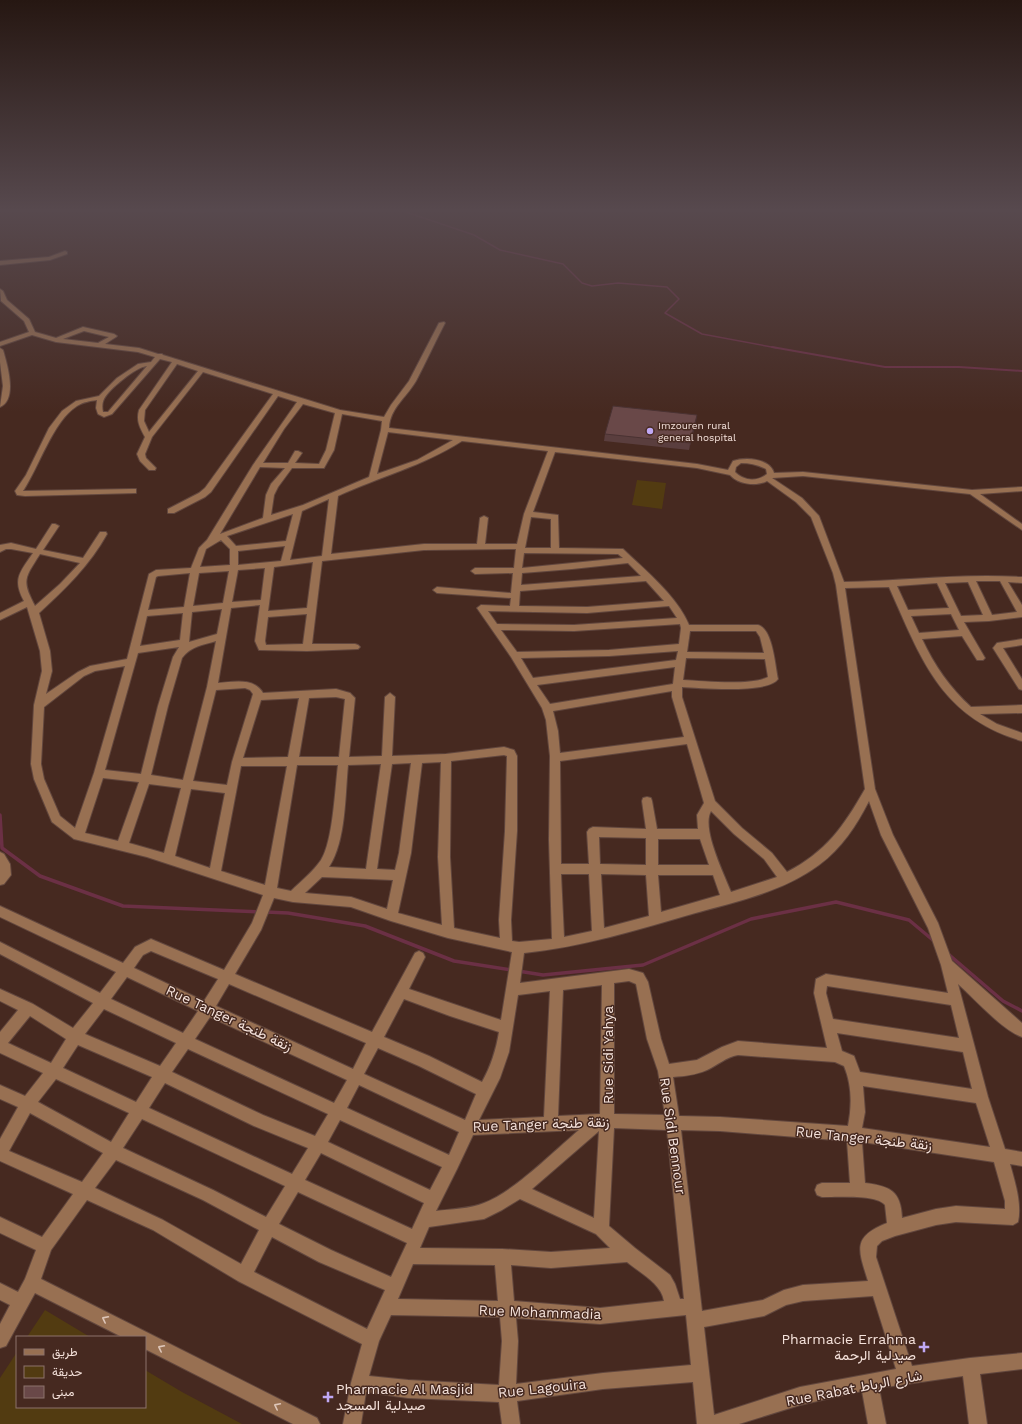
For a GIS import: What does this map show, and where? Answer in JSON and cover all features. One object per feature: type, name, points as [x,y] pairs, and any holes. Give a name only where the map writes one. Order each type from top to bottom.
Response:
[{"type":"street","points":[[0,293],[4,302],[27,320],[32,333]]},
{"type":"street","points":[[372,478],[385,430],[386,419],[393,406],[412,382],[442,323]]},
{"type":"street","points":[[56,340],[83,329],[114,336],[99,345]]},
{"type":"street","points":[[0,344],[32,333],[56,340],[139,350],[160,355],[202,370],[339,412],[386,419]]},
{"type":"street","points":[[0,350],[8,393],[5,400],[0,405]]},
{"type":"street","points":[[154,362],[140,365],[118,379],[101,398],[99,408],[100,413],[104,415],[110,413],[154,362],[160,355]]},
{"type":"street","points":[[149,438],[140,424],[142,410],[176,361]]},
{"type":"street","points":[[152,468],[143,459],[143,448],[149,438],[202,370]]},
{"type":"street","points":[[171,512],[202,495],[208,490],[277,393]]},
{"type":"street","points":[[101,398],[83,401],[72,406],[57,423],[40,451],[31,473],[19,491],[20,493],[25,494],[133,491]]},
{"type":"street","points":[[210,542],[232,510],[257,465],[301,401]]},
{"type":"street","points":[[257,465],[321,466],[330,450],[339,412]]},
{"type":"street","points":[[385,430],[697,466],[732,473],[742,481],[757,483],[799,500]]},
{"type":"street","points":[[122,847],[144,779],[178,657],[184,646],[187,610],[196,569],[203,548],[210,542],[222,536],[298,509],[372,478],[425,459],[460,439]]},
{"type":"street","points":[[514,609],[520,548],[528,514],[552,450]]},
{"type":"street","points":[[268,519],[270,495],[274,486],[298,453]]},
{"type":"street","points":[[697,466],[734,464],[747,461],[803,474],[972,492],[1022,489]]},
{"type":"street","points":[[732,473],[731,467],[734,464]]},
{"type":"street","points":[[765,465],[771,472],[770,477]]},
{"type":"street","points":[[757,483],[770,477],[803,474]]},
{"type":"street","points":[[770,477],[810,510],[819,523],[840,585],[870,789],[886,835],[934,927],[946,962],[981,1097],[1001,1155],[1018,1218],[956,1214],[936,1217],[895,1228],[869,1242],[867,1249],[868,1257],[906,1374]]},
{"type":"street","points":[[972,492],[1022,528]]},
{"type":"street","points":[[307,648],[311,611],[334,494]]},
{"type":"street","points":[[285,563],[298,509]]},
{"type":"street","points":[[528,514],[555,517],[555,550]]},
{"type":"street","points":[[481,546],[484,518]]},
{"type":"street","points":[[55,526],[25,571],[22,580],[22,590],[31,608],[45,651],[47,671],[39,705],[36,764],[39,779],[56,819],[78,836],[168,858],[270,892],[293,897],[351,902],[391,916],[506,946],[518,952],[655,920],[759,890],[807,867],[827,852],[840,840],[870,789]]},
{"type":"street","points":[[0,617],[31,608],[57,592],[97,547],[103,534]]},
{"type":"street","points":[[168,858],[212,687],[234,568],[234,549],[222,536]]},
{"type":"street","points":[[234,549],[290,543]]},
{"type":"street","points":[[0,549],[4,546],[11,546],[85,561]]},
{"type":"street","points":[[78,836],[99,773],[132,656],[152,576],[156,573],[270,565],[424,547],[481,546],[555,550],[620,551],[671,603],[685,625],[677,685],[677,697],[710,803],[738,831],[768,856],[784,878]]},
{"type":"street","points":[[476,571],[518,572],[567,568],[630,560]]},
{"type":"street","points":[[270,565],[260,641],[262,648],[355,647]]},
{"type":"street","points":[[437,590],[516,592],[648,578]]},
{"type":"street","points":[[840,585],[892,584],[1002,578],[1022,580]]},
{"type":"street","points":[[906,613],[989,618],[1022,613],[1002,578]]},
{"type":"street","points":[[971,579],[989,618]]},
{"type":"street","points":[[940,581],[964,633],[980,658]]},
{"type":"street","points":[[892,584],[936,673],[948,689],[969,710],[989,725],[1022,737]]},
{"type":"street","points":[[142,614],[265,602]]},
{"type":"street","points":[[558,943],[555,869],[555,758],[552,726],[547,708],[514,655],[481,608],[587,610],[671,603]]},
{"type":"street","points":[[263,614],[311,611]]},
{"type":"street","points":[[495,627],[574,628],[685,625],[758,628],[761,630],[764,637],[773,679],[768,682],[740,685],[677,685],[547,708]]},
{"type":"street","points":[[917,636],[964,633]]},
{"type":"street","points":[[39,705],[81,674],[93,668],[132,656],[190,645],[221,636]]},
{"type":"street","points":[[1022,642],[1000,645],[998,648],[1022,687]]},
{"type":"street","points":[[514,655],[609,653],[768,656]]},
{"type":"street","points":[[531,682],[682,655]]},
{"type":"street","points":[[212,687],[245,685],[256,689],[258,693],[237,762],[215,873]]},
{"type":"street","points":[[256,697],[304,696],[336,693],[347,695],[350,698],[336,821],[330,850],[326,862],[319,872],[293,897]]},
{"type":"street","points":[[0,1340],[32,1283],[45,1246],[113,1151],[162,1074],[207,1009],[257,926],[270,892],[304,696]]},
{"type":"street","points":[[370,874],[386,759],[390,697]]},
{"type":"street","points":[[969,710],[1022,709]]},
{"type":"street","points":[[555,758],[690,740]]},
{"type":"street","points":[[237,762],[446,758],[504,751],[510,753],[512,756],[511,831],[505,920],[506,946]]},
{"type":"street","points":[[391,916],[405,853],[417,758]]},
{"type":"street","points":[[446,758],[444,857],[448,932]]},
{"type":"street","points":[[99,773],[232,790]]},
{"type":"street","points":[[647,801],[652,834],[652,869],[655,920]]},
{"type":"street","points":[[710,803],[703,815],[704,834],[727,898]]},
{"type":"street","points":[[598,934],[593,832],[704,834]]},
{"type":"street","points":[[0,857],[4,864],[5,875],[0,880]]},
{"type":"street","points":[[555,869],[716,870]]},
{"type":"street","points":[[319,872],[400,875]]},
{"type":"street","name":"Rue Tanger زنقة طنجة","points":[[4,913],[207,1009],[357,1076],[467,1128],[604,1121],[720,1124],[854,1134],[1022,1159]]},
{"type":"street","points":[[371,1340],[244,1275],[158,1226],[0,1153],[27,1104],[54,1071],[75,1037],[139,951],[151,945],[301,1010],[376,1040],[424,1061],[485,1091]]},
{"type":"street","points":[[0,948],[102,1001],[337,1112],[452,1164]]},
{"type":"street","points":[[352,1424],[359,1383],[371,1340],[410,1256],[433,1199],[452,1164],[467,1128],[495,1073],[502,1052],[514,986],[518,952]]},
{"type":"street","points":[[244,1275],[269,1227],[297,1183],[357,1076],[419,958]]},
{"type":"street","points":[[946,962],[1003,1016],[1022,1031]]},
{"type":"street","name":"Rue Sidi Bennour","points":[[514,986],[557,984],[629,975],[640,978],[654,1039],[665,1071],[673,1122],[706,1424]]},
{"type":"street","name":"Rue Sidi Yahya","points":[[601,1229],[608,977]]},
{"type":"street","points":[[836,1055],[820,993],[820,983],[826,980],[956,1000]]},
{"type":"street","points":[[551,1124],[557,984]]},
{"type":"street","points":[[402,992],[450,1010],[506,1028]]},
{"type":"street","points":[[0,995],[28,1008],[75,1037],[162,1074],[259,1121],[318,1145],[433,1199]]},
{"type":"street","points":[[0,1042],[28,1008]]},
{"type":"street","points":[[828,1025],[968,1046]]},
{"type":"street","points":[[0,1046],[416,1239]]},
{"type":"street","points":[[665,1071],[697,1067],[711,1061],[729,1049],[738,1048],[836,1055],[849,1061],[856,1078],[858,1112],[854,1134],[858,1190]]},
{"type":"street","points":[[856,1078],[981,1097]]},
{"type":"street","points":[[0,1092],[27,1104],[113,1151],[208,1195],[325,1256],[396,1287]]},
{"type":"street","points":[[425,1220],[484,1211],[497,1205],[519,1191],[604,1121]]},
{"type":"street","points":[[822,1190],[858,1190],[889,1196],[895,1214],[895,1228]]},
{"type":"street","points":[[519,1191],[601,1229],[668,1286],[672,1295],[673,1307]]},
{"type":"street","points":[[0,1226],[45,1246]]},
{"type":"street","points":[[410,1256],[502,1257],[551,1260],[629,1254]]},
{"type":"street","points":[[502,1257],[510,1340],[507,1394],[511,1424]]},
{"type":"street","points":[[32,1283],[137,1336]]},
{"type":"street","name":"Rue Mohammadia","points":[[387,1307],[507,1309],[600,1316],[673,1307],[694,1313],[764,1308],[784,1298],[802,1293],[878,1288]]},
{"type":"street","points":[[0,1291],[22,1303]]},
{"type":"street","points":[[146,1341],[312,1424]]},
{"type":"street","name":"Rue Rabat شارع الرباط","points":[[712,1424],[799,1396],[906,1374],[1022,1361]]},
{"type":"street","points":[[970,1366],[978,1424]]},
{"type":"street","name":"Rue Lagouira","points":[[359,1383],[408,1390],[507,1394],[603,1381],[701,1373]]},
{"type":"street","points":[[869,1382],[877,1424]]},
{"type":"green space","points":[[637,480],[666,483],[662,509],[632,505]]},
{"type":"green space","points":[[45,1310],[88,1336],[28,1336]]},
{"type":"green space","points":[[16,1354],[16,1408],[146,1408],[146,1371],[182,1392],[242,1424],[0,1424],[0,1378]]},
{"type":"building","name":"Imzouren rural general hospital","points":[[613,406],[697,415],[690,443],[605,434]]},
{"type":"waterway","points":[[577,278],[582,283],[592,286],[618,283],[667,287],[679,299],[665,313],[702,334],[777,348]]},
{"type":"waterway","points":[[772,347],[885,367],[959,367],[1022,371]]},
{"type":"waterway","points":[[0,815],[2,848],[40,876],[123,906],[260,912]]},
{"type":"waterway","points":[[518,971],[543,975],[643,965],[751,919],[836,902],[909,920],[934,941]]},
{"type":"waterway","points":[[266,912],[288,913],[365,926],[454,961],[512,970]]},
{"type":"waterway","points":[[947,953],[1003,1001],[1022,1011]]},
{"type":"place","name":"Imzouren rural general hospital","points":[[650,431]]},
{"type":"place","name":"Pharmacie Errahma صيدلية الرحمة","points":[[924,1347]]},
{"type":"place","name":"Pharmacie Al Masjid صيدلية المسجد","points":[[328,1397]]}]
